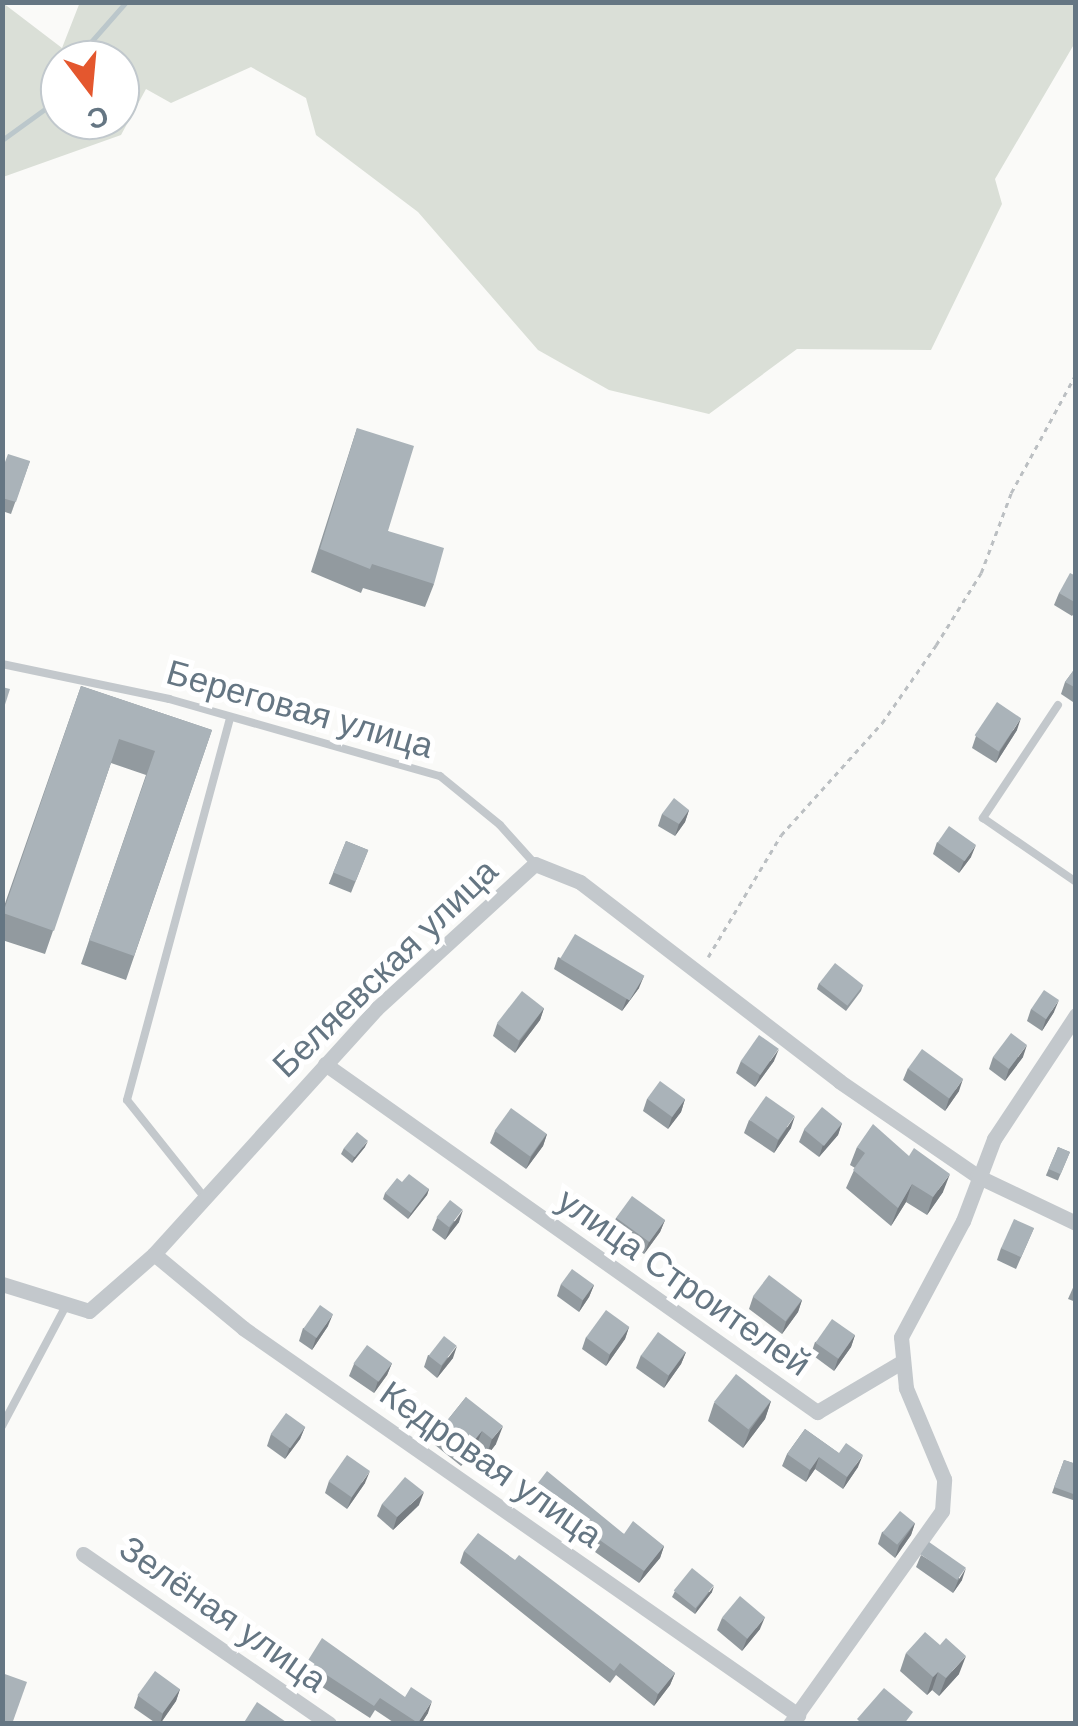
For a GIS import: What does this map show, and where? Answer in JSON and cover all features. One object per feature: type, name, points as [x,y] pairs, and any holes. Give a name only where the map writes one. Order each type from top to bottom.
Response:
[{"type":"street","name":"Беляевская улица","points":[[67,1304],[88,1311],[154,1254],[324,1064],[535,864],[580,882],[700,970],[839,1081],[984,1180],[1076,1223]]},
{"type":"street","points":[[794,1719],[930,1534],[946,1494],[900,1363],[908,1316],[1076,1015]]},
{"type":"street","name":"улица Строителей","points":[[324,1064],[817,1412],[900,1363]]},
{"type":"street","name":"Кедровая улица","points":[[154,1254],[243,1328],[794,1719]]},
{"type":"street","points":[[2,1284],[67,1304]]},
{"type":"street","name":"Зелёная улица","points":[[83,1554],[329,1724]]},
{"type":"lane","name":"Береговая улица","points":[[2,664],[230,719],[440,776],[500,824],[535,864]]},
{"type":"lane","points":[[1058,705],[982,818],[1076,882]]},
{"type":"lane","points":[[204,1198],[127,1100],[230,719]]},
{"type":"lane","points":[[2,1426],[67,1304]]},
{"type":"path","points":[[700,970],[781,834],[882,722],[936,646],[980,573],[1011,493],[1076,374]]},
{"type":"shaded area","points":[[80,2],[1075,2],[1076,41],[995,179],[1002,204],[931,350],[797,349],[709,414],[609,390],[538,350],[418,212],[316,135],[306,98],[251,67],[171,103],[146,89],[140,100],[140,40],[65,40]]},
{"type":"shaded area","points":[[3,3],[52,40],[40,40],[40,140],[107,140],[3,177]]},
{"type":"building","points":[[357,428],[414,446],[388,531],[444,548],[434,584],[372,564],[370,569],[320,549]]},
{"type":"building","points":[[8,454],[30,461],[16,502],[2,498],[2,470]]},
{"type":"building","points":[[1070,573],[1076,576],[1076,603],[1059,593]]},
{"type":"building","points":[[1076,667],[1076,688],[1065,682]]},
{"type":"building","points":[[81,686],[212,730],[134,956],[89,940],[155,751],[119,739],[54,931],[3,913]]},
{"type":"building","points":[[2,687],[10,689],[2,714]]},
{"type":"building","points":[[997,702],[1021,718],[999,751],[975,735]]},
{"type":"building","points":[[674,798],[689,810],[679,824],[662,814]]},
{"type":"building","points":[[949,826],[976,845],[965,861],[938,842]]},
{"type":"building","points":[[346,841],[368,850],[356,882],[333,873]]},
{"type":"building","points":[[575,934],[644,976],[629,1001],[560,959]]},
{"type":"building","points":[[835,963],[863,985],[847,1006],[819,983]]},
{"type":"building","points":[[1044,990],[1059,1000],[1046,1019],[1031,1009]]},
{"type":"building","points":[[522,991],[544,1008],[519,1041],[497,1023]]},
{"type":"building","points":[[1011,1033],[1027,1045],[1009,1069],[993,1057]]},
{"type":"building","points":[[759,1035],[779,1049],[760,1075],[741,1061]]},
{"type":"building","points":[[922,1049],[963,1079],[949,1098],[908,1068]]},
{"type":"building","points":[[660,1081],[685,1099],[672,1117],[647,1099]]},
{"type":"building","points":[[766,1096],[795,1116],[778,1140],[749,1120]]},
{"type":"building","points":[[822,1107],[842,1123],[824,1146],[804,1130]]},
{"type":"building","points":[[511,1108],[547,1134],[530,1157],[495,1131]]},
{"type":"building","points":[[873,1124],[909,1156],[914,1148],[950,1174],[933,1197],[912,1184],[898,1208],[853,1170],[865,1153],[857,1147]]},
{"type":"building","points":[[357,1132],[368,1141],[355,1157],[344,1148]]},
{"type":"building","points":[[1058,1147],[1070,1152],[1061,1174],[1049,1169]]},
{"type":"building","points":[[409,1174],[429,1189],[411,1213],[385,1193],[397,1178],[402,1182]]},
{"type":"building","points":[[632,1196],[665,1220],[649,1242],[616,1218]]},
{"type":"building","points":[[450,1200],[463,1210],[449,1227],[436,1217]]},
{"type":"building","points":[[1014,1219],[1034,1228],[1021,1257],[1001,1248]]},
{"type":"building","points":[[572,1269],[594,1285],[583,1300],[561,1284]]},
{"type":"building","points":[[769,1275],[802,1300],[785,1321],[753,1297]]},
{"type":"building","points":[[320,1305],[333,1314],[316,1338],[303,1329]]},
{"type":"building","points":[[606,1310],[629,1327],[609,1355],[586,1338]]},
{"type":"building","points":[[832,1319],[855,1335],[838,1359],[815,1343]]},
{"type":"building","points":[[658,1332],[686,1352],[668,1375],[641,1355]]},
{"type":"building","points":[[444,1336],[457,1346],[441,1366],[429,1356]]},
{"type":"building","points":[[367,1345],[392,1363],[379,1382],[353,1364]]},
{"type":"building","points":[[736,1374],[771,1401],[749,1429],[714,1402]]},
{"type":"building","points":[[466,1397],[503,1426],[492,1439],[482,1431],[468,1448],[442,1427]]},
{"type":"building","points":[[286,1413],[305,1427],[290,1448],[271,1434]]},
{"type":"building","points":[[805,1429],[839,1453],[846,1443],[863,1455],[847,1477],[819,1457],[810,1470],[787,1454]]},
{"type":"building","points":[[347,1455],[370,1471],[352,1497],[329,1481]]},
{"type":"building","points":[[1064,1460],[1076,1464],[1076,1495],[1054,1487]]},
{"type":"building","points":[[547,1471],[624,1534],[633,1521],[664,1546],[644,1571],[531,1492]]},
{"type":"building","points":[[405,1477],[424,1492],[397,1517],[382,1504]]},
{"type":"building","points":[[900,1511],[915,1523],[897,1545],[882,1533]]},
{"type":"building","points":[[478,1533],[515,1560],[519,1555],[675,1673],[658,1694],[620,1663],[614,1671],[464,1551]]},
{"type":"building","points":[[929,1542],[966,1568],[957,1580],[920,1554]]},
{"type":"building","points":[[692,1568],[714,1586],[696,1608],[674,1591]]},
{"type":"building","points":[[740,1596],[765,1617],[747,1639],[722,1617]]},
{"type":"building","points":[[925,1632],[940,1645],[946,1638],[966,1656],[946,1678],[938,1672],[933,1677],[906,1653]]},
{"type":"building","points":[[322,1638],[405,1697],[411,1687],[432,1701],[418,1723],[380,1698],[374,1706],[307,1662]]},
{"type":"building","points":[[155,1671],[180,1689],[162,1713],[137,1695]]},
{"type":"building","points":[[2,1673],[27,1682],[12,1724],[2,1724]]},
{"type":"building","points":[[884,1688],[913,1712],[904,1724],[862,1724],[857,1719]]},
{"type":"building","points":[[257,1702],[289,1724],[243,1724]]},
{"type":"waterway","points":[[93,40],[126,2]]},
{"type":"waterway","points":[[2,140],[40,112]]}]
